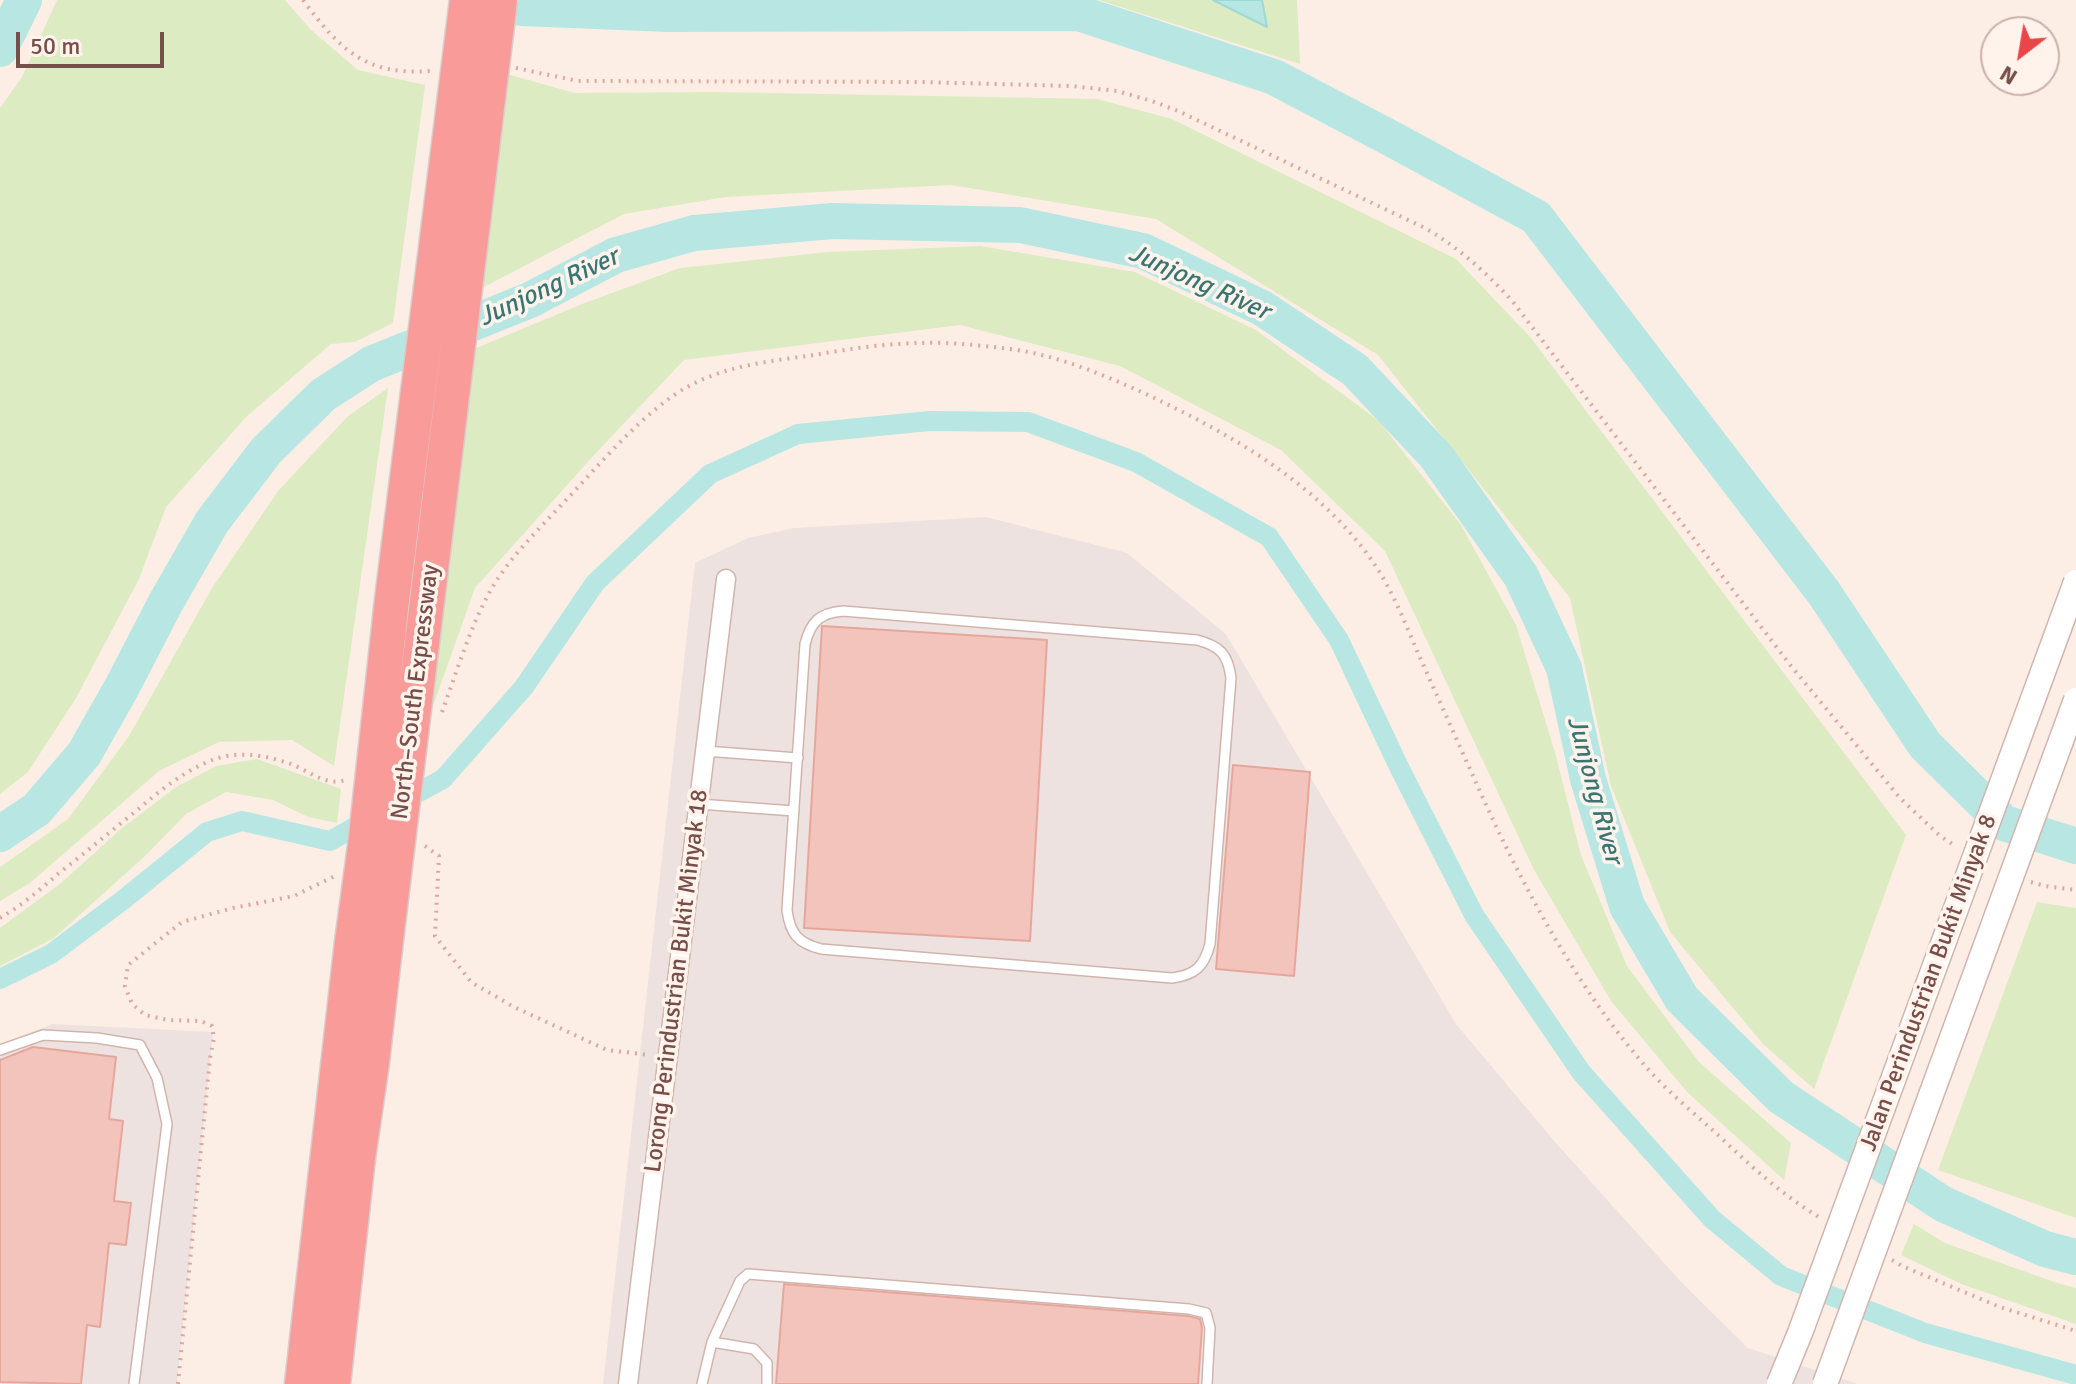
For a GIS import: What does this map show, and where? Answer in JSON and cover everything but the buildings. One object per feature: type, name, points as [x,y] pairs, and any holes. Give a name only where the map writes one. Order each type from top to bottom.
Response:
[{"type":"highway","name":"North–South Expressway","points":[[333,1384],[358,1158],[368,945],[365,846],[392,600],[467,0]]},
{"type":"highway","name":"North–South Expressway","points":[[302,1384],[368,945],[500,0]]},
{"type":"street","name":"Lorong Perindustrian Bukit Minyak 18","points":[[628,1384],[726,579]]},
{"type":"street","name":"Jalan Perindustrian Bukit Minyak 8","points":[[1779,1384],[2076,582]]},
{"type":"street","name":"Jalan Perindustrian Bukit Minyak 8","points":[[1825,1384],[2076,700]]},
{"type":"lane","points":[[829,612],[1211,643],[1222,652],[1229,664],[1231,678],[1207,958],[1198,969],[1186,976],[1172,978],[808,945],[796,937],[789,924],[787,910],[798,758],[805,644],[808,630],[817,619],[829,612]]},
{"type":"lane","points":[[705,751],[798,758]]},
{"type":"lane","points":[[699,804],[794,811]]},
{"type":"lane","points":[[0,1050],[43,1035],[97,1038],[140,1045],[157,1078],[167,1124],[134,1384]]},
{"type":"lane","points":[[702,1384],[712,1342],[740,1281],[748,1274],[1189,1309],[1206,1313],[1210,1328],[1207,1384]]},
{"type":"lane","points":[[712,1342],[754,1349],[767,1363],[767,1384]]},
{"type":"path","points":[[303,0],[351,54],[372,66],[396,71],[436,71]]},
{"type":"path","points":[[505,66],[578,81],[921,82],[1072,86],[1117,91],[1178,111],[1425,228],[1471,259],[1513,302],[1821,702],[1900,798],[1939,835],[1962,851]]},
{"type":"path","points":[[440,716],[478,616],[496,582],[526,544],[624,439],[688,386],[728,370],[782,359],[922,343],[1006,348],[1062,360],[1142,393],[1244,444],[1295,480],[1340,521],[1375,564],[1498,832],[1572,965],[1613,1025],[1649,1070],[1757,1172],[1827,1222]]},
{"type":"path","points":[[0,918],[187,771],[220,758],[246,754],[294,765],[328,782],[343,782],[356,775]]},
{"type":"path","points":[[415,839],[439,856],[435,936],[471,982],[512,1006],[607,1050],[668,1056]]},
{"type":"path","points":[[178,1384],[214,1038],[212,1026],[201,1021],[168,1020],[145,1015],[132,1004],[125,986],[128,965],[182,922],[294,896],[344,872]]},
{"type":"path","points":[[2030,881],[2076,890]]},
{"type":"path","points":[[1890,1259],[2000,1307],[2076,1331]]},
{"type":"shaded area","points":[[986,517],[1127,553],[1226,634],[1456,1024],[1555,1142],[1683,1284],[1748,1348],[1858,1384],[603,1384],[695,563],[748,538],[794,528]]},
{"type":"shaded area","points":[[53,1024],[213,1032],[177,1384],[0,1384],[0,1044]]},
{"type":"green space","points":[[57,0],[285,0],[310,29],[358,70],[425,85],[393,323],[355,342],[331,344],[246,417],[166,507],[139,579],[76,698],[28,772],[0,794],[0,108],[22,77]]},
{"type":"green space","points":[[1099,0],[1297,0],[1300,64]]},
{"type":"green space","points":[[503,73],[575,93],[716,92],[1097,99],[1172,119],[1456,259],[1531,338],[1906,835],[1814,1089],[1763,1044],[1670,932],[1611,786],[1570,598],[1378,355],[1156,219],[951,185],[726,197],[624,214],[480,289]]},
{"type":"green space","points":[[980,246],[1135,272],[1256,330],[1379,421],[1461,525],[1516,625],[1556,756],[1581,855],[1627,966],[1699,1062],[1791,1143],[1784,1180],[1688,1093],[1611,1001],[1533,868],[1385,551],[1281,450],[1120,366],[960,325],[684,360],[475,588],[433,706],[426,706],[474,349],[680,268],[828,252]]},
{"type":"green space","points":[[388,388],[334,766],[292,740],[219,742],[159,771],[30,883],[0,901],[0,867],[68,819],[129,736],[212,588],[278,491],[348,416]]},
{"type":"green space","points":[[257,759],[341,789],[337,823],[308,817],[273,800],[226,792],[186,814],[145,856],[54,938],[0,966],[0,928],[61,883],[122,828],[176,787],[216,766]]},
{"type":"green space","points":[[2037,902],[2076,908],[2076,1218],[1938,1170]]},
{"type":"green space","points":[[1914,1224],[1945,1243],[2076,1288],[2076,1324],[1961,1284],[1901,1255]]},
{"type":"water","points":[[1213,0],[1262,0],[1267,27]]},
{"type":"waterway","name":"Junjong River","points":[[0,49],[24,0]]},
{"type":"waterway","points":[[483,0],[521,8],[668,14],[1078,13],[1274,77],[1392,139],[1536,217],[1824,593],[1925,745],[2004,823],[2076,846]]},
{"type":"waterway","name":"Junjong River","points":[[0,834],[37,809],[84,754],[212,522],[266,451],[323,395],[371,364],[530,300],[616,255],[694,233],[832,221],[1020,225],[1143,251],[1262,308],[1355,370],[1436,456],[1521,576],[1564,668],[1588,779],[1627,906],[1682,999],[1781,1097],[1943,1204],[2045,1249],[2076,1257]]},
{"type":"waterway","points":[[399,803],[443,779],[524,687],[595,583],[710,474],[798,434],[929,421],[1028,422],[1136,462],[1269,537],[1339,640],[1474,915],[1581,1072],[1712,1219],[1781,1276],[1925,1333],[2076,1375]]},
{"type":"waterway","points":[[0,979],[51,954],[207,832],[242,821],[330,841],[371,818]]}]
